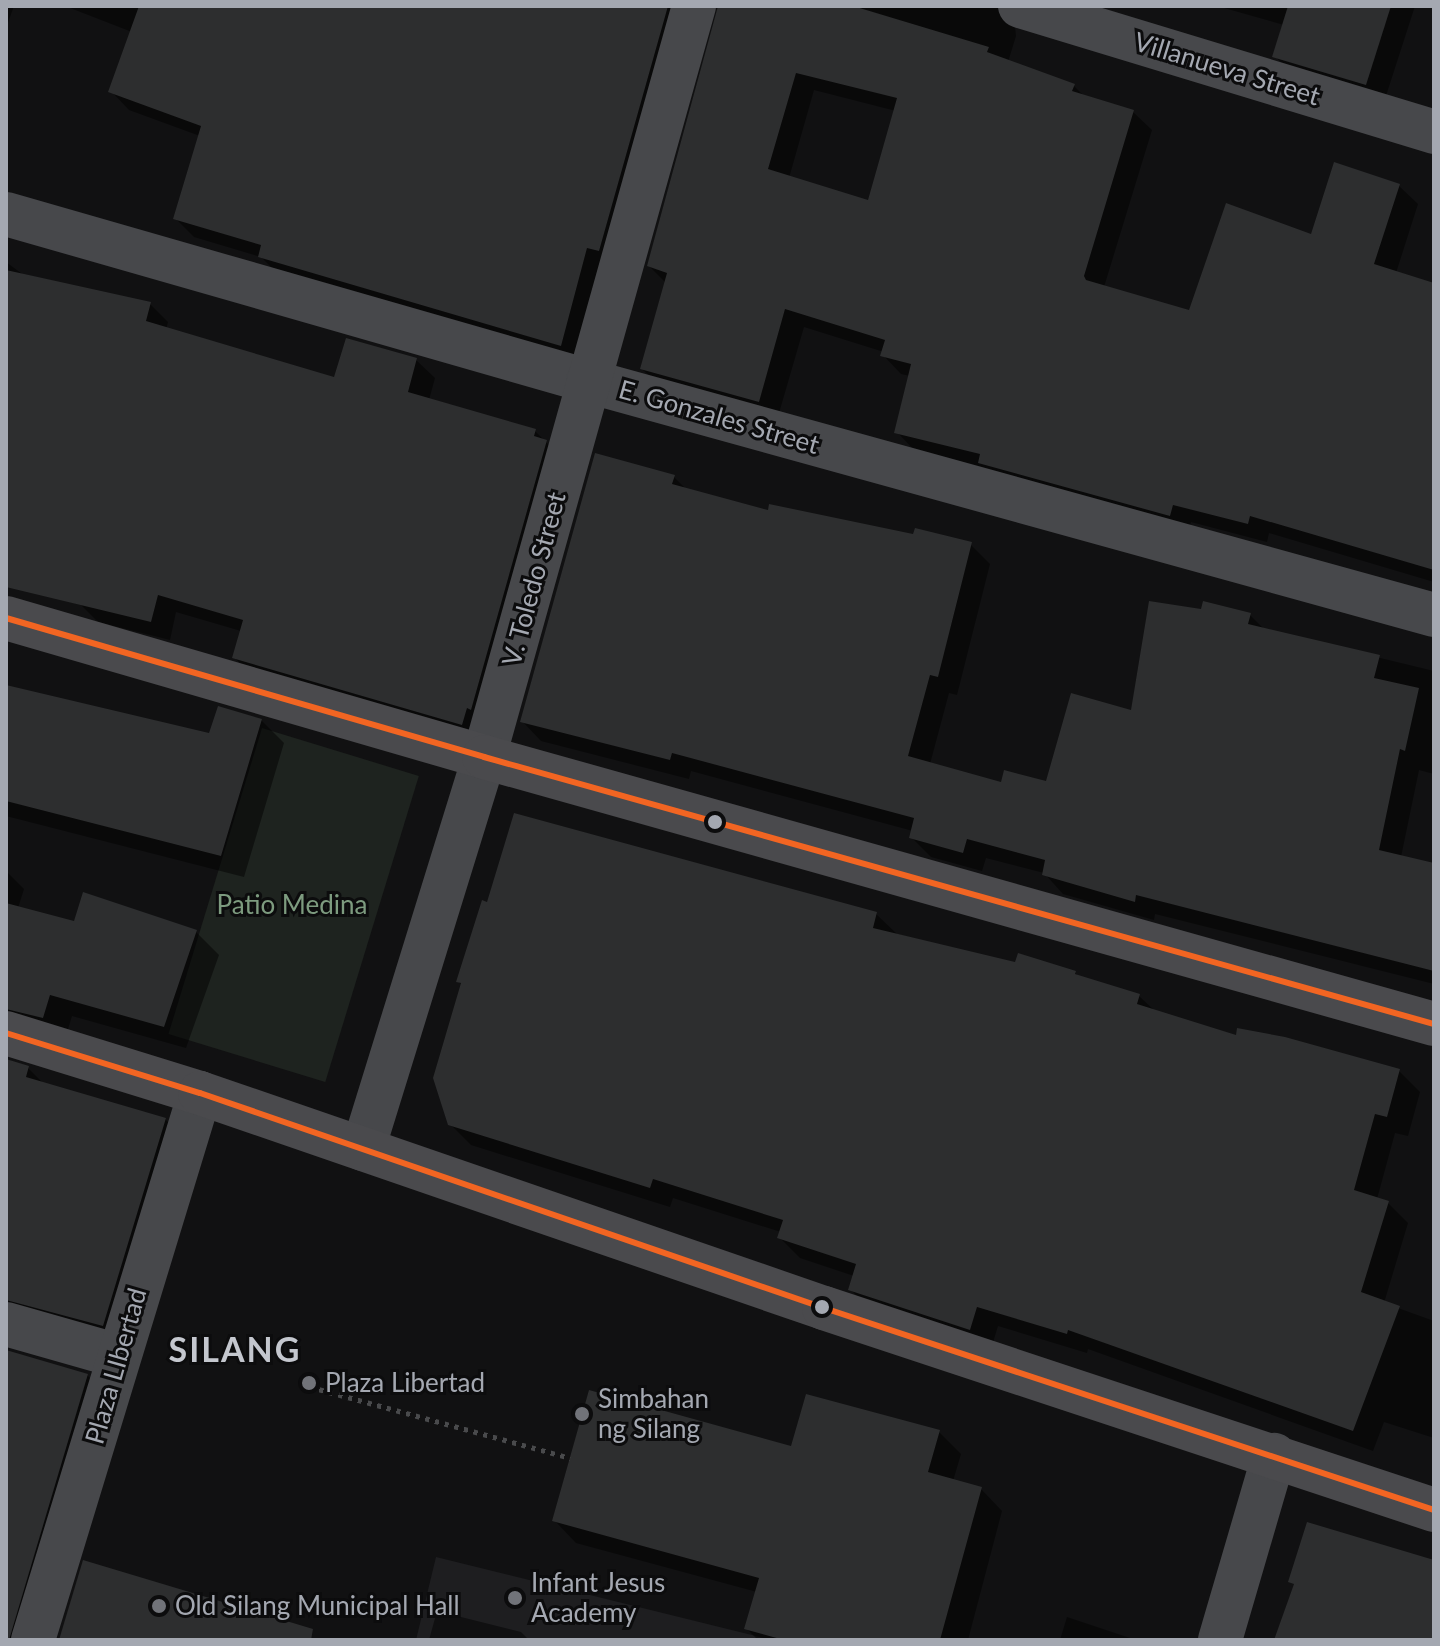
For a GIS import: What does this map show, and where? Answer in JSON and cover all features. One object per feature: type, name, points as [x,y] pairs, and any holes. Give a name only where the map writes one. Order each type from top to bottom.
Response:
[{"type":"main road","points":[[6,618],[484,757],[1434,1024]]},
{"type":"main road","points":[[6,1033],[200,1093],[824,1308],[1434,1510]]},
{"type":"street","name":"V. Toledo Street","points":[[363,1149],[484,757],[694,6]]},
{"type":"street","name":"Villanueva Street","points":[[1020,6],[1434,132]]},
{"type":"street","name":"E. Gonzales Street","points":[[6,214],[588,381],[1434,615]]},
{"type":"street","name":"Plaza LIbertad","points":[[33,1640],[200,1093]]},
{"type":"street","points":[[6,1324],[118,1356]]},
{"type":"street","points":[[1220,1640],[1274,1455]]},
{"type":"path","points":[[300,1384],[570,1458]]},
{"type":"shaded area","name":"Infant Jesus Academy","points":[[436,1557],[772,1640],[416,1640]]},
{"type":"green space","name":"Patio Medina","points":[[262,728],[419,776],[325,1082],[168,1034]]},
{"type":"building","points":[[139,6],[668,6],[599,251],[587,248],[561,346],[258,257],[261,245],[173,219],[201,126],[108,92]]},
{"type":"building","points":[[718,6],[853,6],[989,47],[987,52],[1075,84],[1072,91],[1134,110],[1084,276],[1086,280],[1189,310],[1226,203],[1311,234],[1334,162],[1400,184],[1374,264],[1434,283],[1434,570],[1250,516],[1248,524],[1173,505],[1170,516],[978,463],[980,454],[894,433],[911,364],[880,356],[885,340],[785,309],[759,402],[640,369],[667,273],[647,266]],"holes":[[[796,73],[897,98],[868,200],[768,169]]]},
{"type":"building","points":[[1288,6],[1391,6],[1366,85],[1272,57]]},
{"type":"building","points":[[6,270],[151,302],[146,321],[334,377],[346,338],[417,358],[408,392],[536,429],[534,436],[547,440],[471,710],[467,708],[462,725],[232,658],[243,620],[158,595],[151,622],[6,587]]},
{"type":"building","points":[[595,453],[675,475],[672,484],[768,510],[769,504],[913,534],[915,528],[972,542],[938,677],[930,675],[908,756],[1001,782],[1004,770],[1046,781],[1071,693],[1131,710],[1149,601],[1201,609],[1203,601],[1251,613],[1248,624],[1380,655],[1374,678],[1419,688],[1405,751],[1400,749],[1379,850],[1434,863],[1434,971],[1136,895],[1135,902],[1042,875],[1045,860],[967,839],[963,853],[909,838],[914,818],[672,753],[670,760],[520,722]]},
{"type":"building","points":[[6,685],[209,733],[218,706],[262,719],[221,856],[6,801]]},
{"type":"building","points":[[514,813],[877,912],[873,928],[1015,962],[1018,953],[1140,994],[1137,1004],[1236,1035],[1237,1028],[1285,1037],[1400,1069],[1387,1117],[1375,1114],[1354,1190],[1389,1201],[1361,1292],[1400,1306],[1353,1431],[1068,1330],[1067,1334],[977,1307],[970,1330],[848,1290],[856,1264],[777,1238],[783,1220],[653,1179],[650,1188],[448,1125],[433,1078],[461,983],[456,982],[482,900],[487,902]]},
{"type":"building","points":[[83,892],[197,930],[164,1027],[50,995],[43,1018],[6,1009],[6,903],[74,921]]},
{"type":"building","points":[[6,1059],[29,1066],[26,1077],[166,1118],[103,1326],[6,1300]]},
{"type":"building","points":[[6,1350],[88,1374],[9,1640],[6,1640]]},
{"type":"building","points":[[589,1390],[791,1446],[806,1394],[940,1430],[928,1472],[982,1487],[940,1640],[784,1640],[744,1629],[759,1578],[552,1521]]},
{"type":"building","points":[[1307,1522],[1434,1560],[1434,1640],[1274,1640],[1294,1584],[1288,1582]]},
{"type":"building","name":"Old Silang Municipal Hall","points":[[83,1560],[313,1629],[311,1640],[59,1640]]},
{"type":"transit line","points":[[6,618],[484,757],[1434,1024]]},
{"type":"transit line","points":[[6,1033],[200,1093],[824,1308],[1434,1510]]},
{"type":"place","name":"Plaza Libertad","points":[[309,1383]]},
{"type":"place","name":"Simbahan ng Silang","points":[[582,1414]]},
{"type":"place","name":"Infant Jesus Academy","points":[[515,1598]]},
{"type":"place","name":"Old Silang Municipal Hall","points":[[159,1606]]},
{"type":"district","name":"SILANG","points":[[235,1349]]}]
